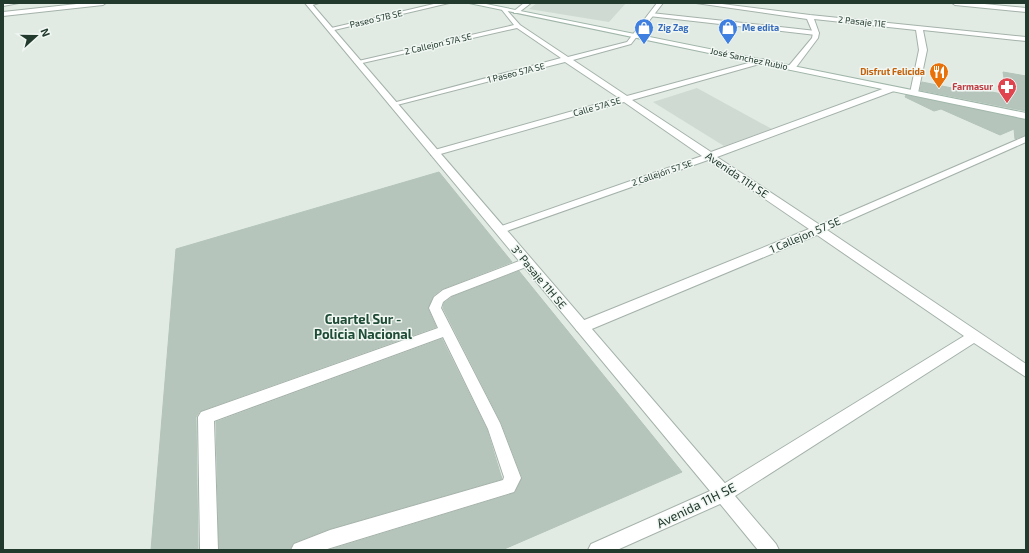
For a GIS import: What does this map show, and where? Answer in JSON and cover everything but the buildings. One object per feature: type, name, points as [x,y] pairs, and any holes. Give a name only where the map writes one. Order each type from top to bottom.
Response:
[{"type":"street","points":[[3,4],[16,3]]},
{"type":"street","points":[[3,14],[103,3]]},
{"type":"street","name":"Paseo 57B SE","points":[[330,29],[446,3]]},
{"type":"street","name":"José Sanchez Rubio","points":[[472,3],[1026,116]]},
{"type":"street","points":[[510,11],[528,3]]},
{"type":"street","points":[[635,36],[660,3]]},
{"type":"street","name":"2 Pasaje 11E","points":[[699,3],[788,11],[810,17],[1026,39]]},
{"type":"street","points":[[955,3],[1026,10]]},
{"type":"street","name":"3° Pasaje 11H SE","points":[[311,4],[330,29],[434,153],[770,550]]},
{"type":"street","name":"Avenida 11H SE","points":[[510,11],[518,26],[1026,371]]},
{"type":"street","points":[[651,15],[816,34]]},
{"type":"street","points":[[791,68],[815,38],[816,34],[810,17]]},
{"type":"street","name":"2 Callejon 57A SE","points":[[358,62],[518,26]]},
{"type":"street","points":[[914,93],[923,50],[919,28]]},
{"type":"street","name":"1 Paseo 57A SE","points":[[393,104],[629,43],[635,36]]},
{"type":"street","name":"Calle 57A SE","points":[[434,153],[760,62]]},
{"type":"street","name":"2 Callejón 57 SE","points":[[500,230],[710,156],[891,88]]},
{"type":"street","name":"1 Callejon 57 SE","points":[[582,327],[818,230],[1026,139]]},
{"type":"street","points":[[300,550],[330,539],[508,486],[513,478],[495,428],[435,308],[438,300],[464,286],[527,262]]},
{"type":"street","points":[[209,550],[206,416],[446,330]]},
{"type":"street","name":"Avenida 11H SE","points":[[597,550],[723,494],[974,336]]},
{"type":"shaded area","points":[[537,3],[626,3],[609,22],[529,9]]},
{"type":"shaded area","points":[[697,88],[772,129],[724,146],[653,102]]},
{"type":"place","name":"Zig Zag","points":[[644,45]]},
{"type":"place","name":"Me edita","points":[[728,45]]},
{"type":"place","name":"Disfrut Felicida","points":[[939,89]]},
{"type":"place","name":"Farmasur","points":[[1007,104]]},
{"type":"district","name":"Cuartel Sur - Policia Nacional","points":[[363,326]]}]
